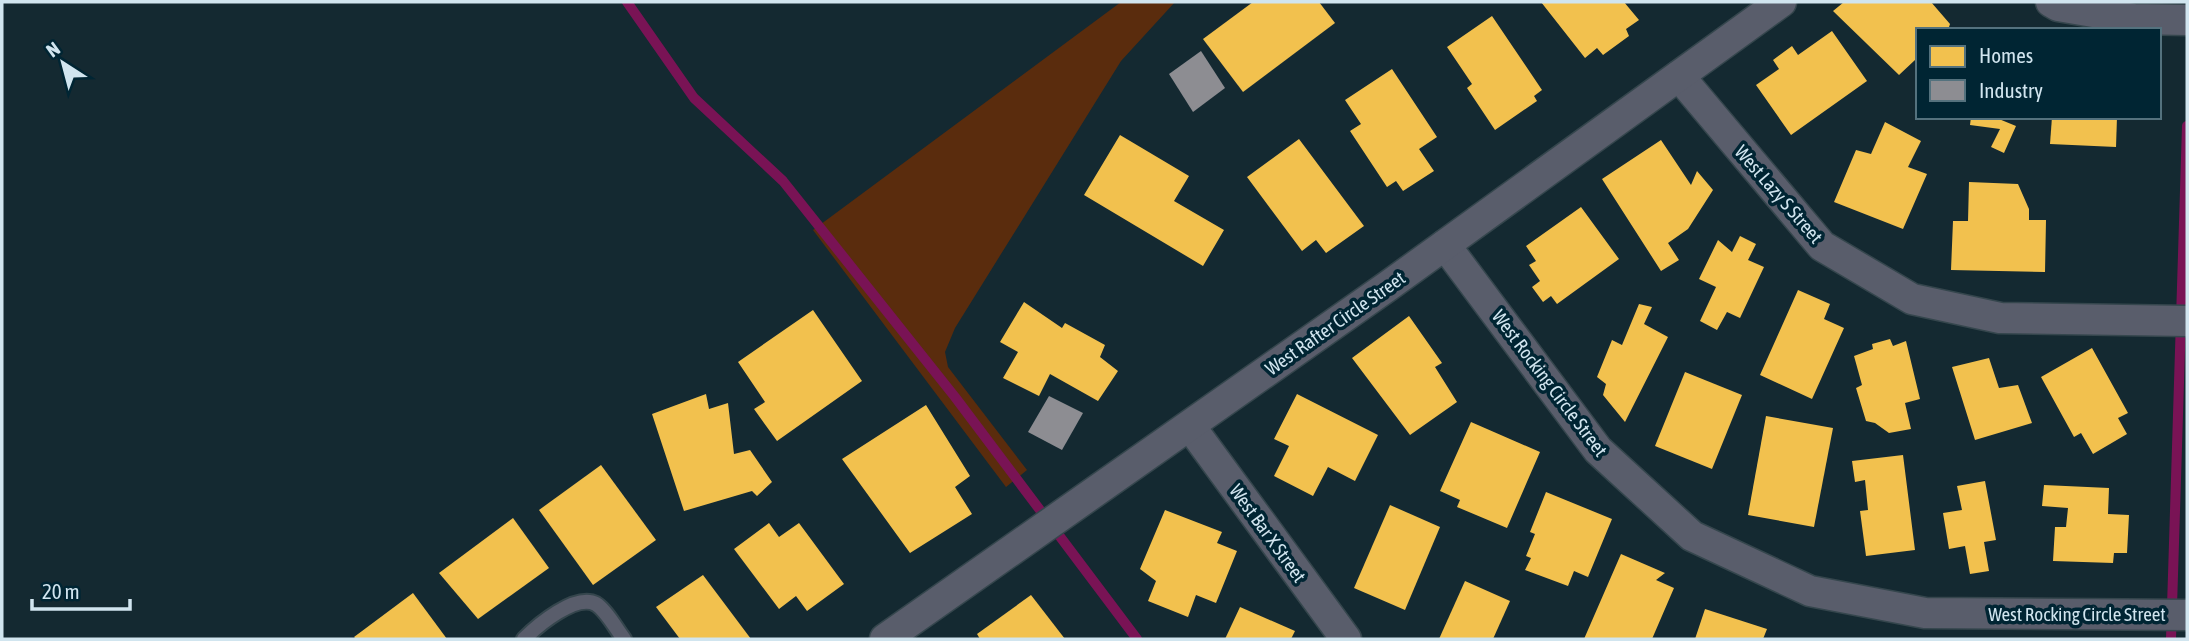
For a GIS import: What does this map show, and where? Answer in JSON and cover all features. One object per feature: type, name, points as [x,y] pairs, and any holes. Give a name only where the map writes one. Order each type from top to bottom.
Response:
[{"type":"street","name":"West Rafter Circle Street","points":[[886,639],[918,630],[1190,426],[1781,2]]},
{"type":"street","points":[[2051,2],[2058,6],[2134,19],[2187,20]]},
{"type":"street","name":"West Lazy S Street","points":[[1679,76],[1822,246],[1912,299],[2000,318],[2187,321]]},
{"type":"street","name":"West Rocking Circle Street","points":[[1445,245],[1598,450],[1692,536],[1810,591],[1925,613],[2187,615]]},
{"type":"street","name":"West Bar X Street","points":[[1190,426],[1346,639]]},
{"type":"lane","points":[[524,639],[565,608],[584,600],[600,607],[624,639]]},
{"type":"shaded area","points":[[1121,2],[1175,2],[1121,61],[955,328],[945,352],[948,367],[1027,470],[1006,487],[813,230]]},
{"type":"building: Homes","points":[[1253,2],[1319,2],[1335,23],[1243,92],[1203,39]]},
{"type":"building: Homes","points":[[1541,2],[1624,2],[1639,20],[1626,29],[1629,36],[1603,55],[1597,48],[1585,58]]},
{"type":"building: Homes","points":[[1844,2],[1931,2],[1950,24],[1949,28],[1916,28],[1916,61],[1899,75],[1833,11]]},
{"type":"building: Homes","points":[[1492,16],[1542,90],[1534,96],[1537,101],[1495,130],[1467,88],[1472,84],[1447,47]]},
{"type":"building: Homes","points":[[1832,31],[1867,81],[1791,135],[1756,85],[1779,69],[1773,60],[1792,46],[1798,55]]},
{"type":"building: Homes","points":[[1392,69],[1437,137],[1419,149],[1434,171],[1403,191],[1396,181],[1387,187],[1350,131],[1361,124],[1345,100]]},
{"type":"building: Homes","points":[[1971,119],[1999,119],[2016,126],[2004,153],[1991,147],[2000,129],[1970,125]]},
{"type":"building: Homes","points":[[2052,119],[2117,119],[2116,147],[2050,144]]},
{"type":"building: Homes","points":[[1885,122],[1921,141],[1908,167],[1927,174],[1903,229],[1834,202],[1856,150],[1871,154]]},
{"type":"building: Homes","points":[[1120,135],[1189,176],[1174,201],[1224,230],[1203,266],[1084,195]]},
{"type":"building: Homes","points":[[1299,139],[1364,226],[1326,253],[1316,240],[1302,251],[1247,177]]},
{"type":"building: Homes","points":[[1661,140],[1691,185],[1697,171],[1713,190],[1688,229],[1668,243],[1679,260],[1661,271],[1602,179]]},
{"type":"building: Homes","points":[[1969,182],[2018,184],[2029,209],[2029,220],[2046,220],[2045,272],[1951,270],[1953,221],[1968,221]]},
{"type":"building: Homes","points":[[1581,207],[1619,259],[1557,304],[1551,296],[1543,302],[1532,287],[1540,281],[1529,265],[1536,261],[1526,246]]},
{"type":"building: Homes","points":[[1740,236],[1756,244],[1748,260],[1764,267],[1740,318],[1727,312],[1717,330],[1700,321],[1716,287],[1699,279],[1718,240],[1732,252]]},
{"type":"building: Homes","points":[[1798,290],[1830,304],[1824,319],[1844,328],[1812,399],[1760,375]]},
{"type":"building: Homes","points":[[1024,302],[1062,328],[1065,323],[1105,345],[1100,357],[1118,371],[1098,401],[1050,374],[1039,396],[1003,378],[1018,352],[1000,342]]},
{"type":"building: Homes","points":[[1639,304],[1652,307],[1644,324],[1668,337],[1625,422],[1603,395],[1606,384],[1597,377],[1612,340],[1622,345]]},
{"type":"building: Homes","points":[[813,310],[862,381],[777,441],[754,409],[765,402],[738,362]]},
{"type":"building: Homes","points":[[1409,316],[1442,363],[1435,367],[1457,402],[1410,435],[1352,358]]},
{"type":"building: Homes","points":[[1890,339],[1893,346],[1906,341],[1920,399],[1905,403],[1911,429],[1889,433],[1875,423],[1866,421],[1856,388],[1862,385],[1854,356],[1873,349],[1872,344]]},
{"type":"building: Homes","points":[[2092,348],[2128,413],[2118,418],[2127,434],[2093,454],[2081,433],[2074,437],[2041,377]]},
{"type":"building: Homes","points":[[1989,358],[1999,388],[2018,385],[2032,423],[1975,440],[1952,367]]},
{"type":"building: Homes","points":[[1685,372],[1742,395],[1712,469],[1655,446]]},
{"type":"building: Homes","points":[[706,394],[709,409],[728,403],[734,454],[750,450],[772,482],[757,496],[752,491],[684,511],[652,414]]},
{"type":"building: Homes","points":[[1297,394],[1378,435],[1355,481],[1328,467],[1313,496],[1274,476],[1289,446],[1274,439]]},
{"type":"building: Homes","points":[[926,405],[970,476],[955,487],[972,514],[910,553],[842,459]]},
{"type":"building: Homes","points":[[1766,416],[1833,428],[1814,527],[1748,515]]},
{"type":"building: Homes","points":[[1471,422],[1540,452],[1507,528],[1457,507],[1460,500],[1440,491]]},
{"type":"building: Homes","points":[[1903,455],[1915,550],[1866,556],[1860,511],[1868,510],[1865,480],[1855,482],[1852,461]]},
{"type":"building: Homes","points":[[601,465],[656,540],[593,585],[539,510]]},
{"type":"building: Homes","points":[[1985,481],[1996,540],[1984,542],[1989,571],[1970,574],[1965,546],[1949,549],[1943,513],[1962,510],[1957,486]]},
{"type":"building: Homes","points":[[2044,485],[2109,488],[2108,514],[2129,515],[2127,553],[2114,553],[2113,563],[2053,561],[2055,527],[2066,527],[2068,508],[2042,506]]},
{"type":"building: Homes","points":[[1546,492],[1612,519],[1588,577],[1574,571],[1568,586],[1525,570],[1531,558],[1526,556],[1535,534],[1530,532]]},
{"type":"building: Homes","points":[[1390,505],[1440,527],[1405,610],[1354,588]]},
{"type":"building: Homes","points":[[1165,510],[1222,532],[1217,543],[1237,551],[1216,603],[1196,595],[1188,617],[1148,601],[1156,581],[1140,569]]},
{"type":"building: Homes","points":[[513,518],[549,568],[478,619],[439,573]]},
{"type":"building: Homes","points":[[769,523],[779,537],[799,523],[844,584],[807,611],[796,596],[779,609],[734,549]]},
{"type":"building: Homes","points":[[1621,554],[1665,573],[1656,580],[1674,588],[1652,639],[1584,639]]},
{"type":"building: Homes","points":[[703,575],[751,639],[680,639],[656,607]]},
{"type":"building: Homes","points":[[1465,581],[1510,601],[1493,639],[1439,639]]},
{"type":"building: Homes","points":[[413,593],[447,639],[354,637]]},
{"type":"building: Homes","points":[[1031,595],[1065,639],[980,639],[977,634]]},
{"type":"building: Homes","points":[[1240,607],[1295,631],[1291,639],[1225,639]]},
{"type":"building: Homes","points":[[1705,609],[1767,629],[1763,639],[1695,639]]},
{"type":"building: Industry","points":[[1201,51],[1225,88],[1193,112],[1169,74]]},
{"type":"building: Industry","points":[[1049,396],[1083,413],[1062,450],[1028,432]]},
{"type":"waterway","points":[[627,2],[694,98],[783,181],[955,397],[1137,639]]},
{"type":"waterway","points":[[2171,639],[2187,126]]}]
